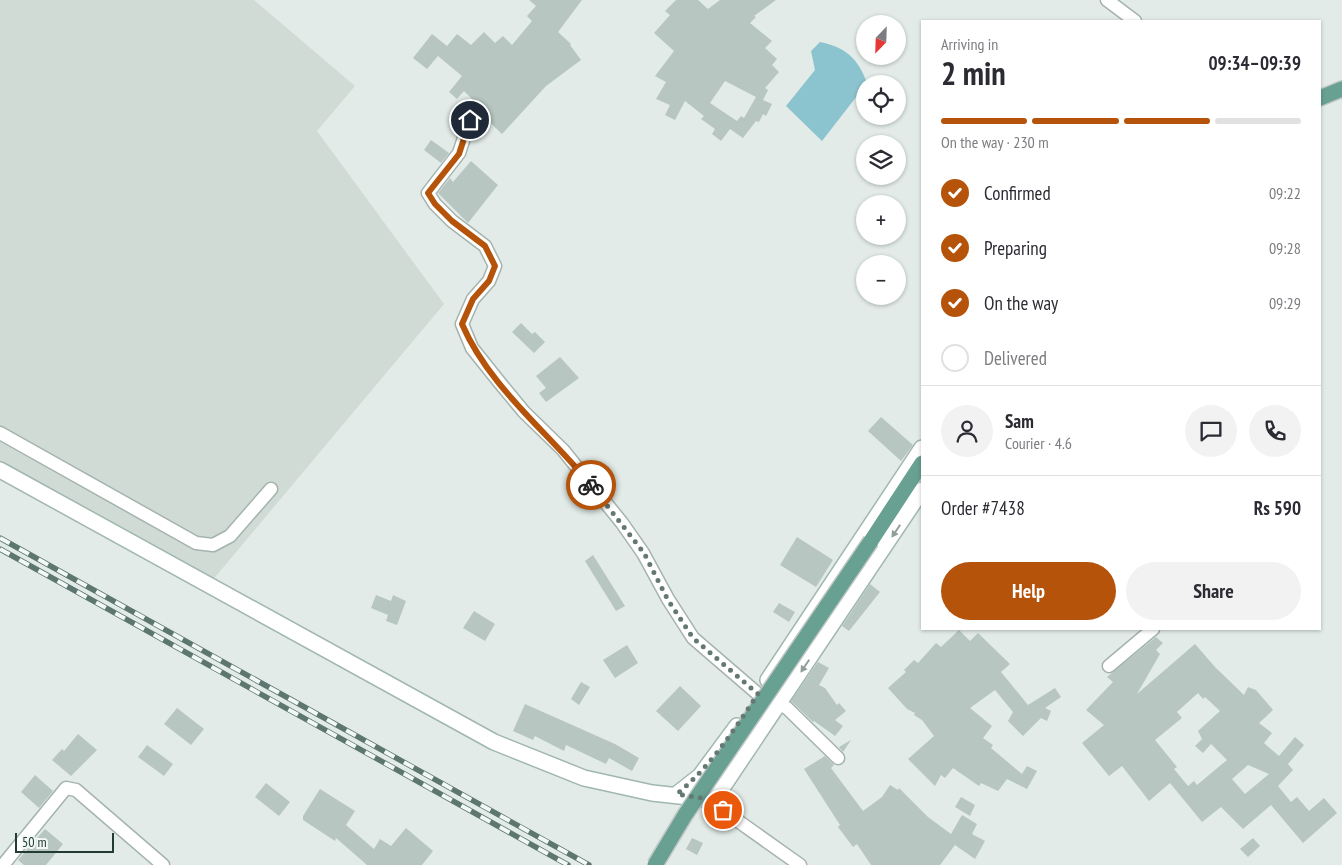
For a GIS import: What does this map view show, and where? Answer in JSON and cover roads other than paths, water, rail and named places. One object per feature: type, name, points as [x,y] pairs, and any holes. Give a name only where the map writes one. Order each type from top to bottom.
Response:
[{"type":"main road","points":[[1321,98],[1342,89]]},
{"type":"main road","points":[[677,794],[700,776],[732,733],[921,450]]},
{"type":"main road","points":[[655,865],[690,807],[871,542],[921,465]]},
{"type":"main road","points":[[0,470],[494,742],[584,778],[652,793],[677,794],[707,799],[720,791],[921,491]]},
{"type":"street","points":[[1107,0],[1134,20]]},
{"type":"street","points":[[470,120],[459,154],[428,193],[435,204],[452,221],[485,246],[495,266],[489,281],[473,299],[462,324],[472,348],[524,412],[563,450],[622,523],[644,553],[668,600],[693,638],[758,694],[787,708],[838,758]]},
{"type":"street","points":[[0,433],[196,543],[213,545],[230,536],[271,489]]},
{"type":"street","points":[[1109,666],[1152,630]]},
{"type":"street","points":[[4,865],[66,788],[76,790],[163,865]]},
{"type":"street","points":[[707,799],[800,865]]},
{"type":"water","points":[[820,42],[837,47],[855,60],[856,65],[863,75],[856,75],[856,97],[822,141],[786,106],[815,70],[811,51]]},
{"type":"railway","points":[[0,538],[589,865]]},
{"type":"railway","points":[[0,549],[568,865]]}]
